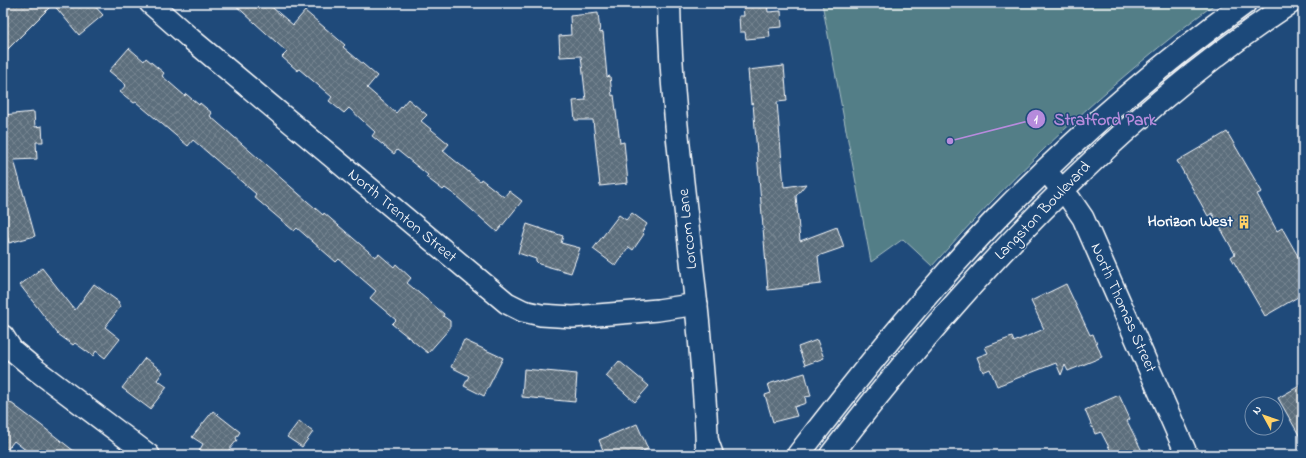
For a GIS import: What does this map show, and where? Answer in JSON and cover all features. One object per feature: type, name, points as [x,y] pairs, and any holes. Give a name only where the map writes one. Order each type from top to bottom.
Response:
[{"type":"main road","name":"Lorcom Lane","points":[[669,3],[670,58],[697,304],[708,450]]},
{"type":"main road","name":"Langston Boulevard","points":[[798,455],[876,357],[973,245],[1045,170],[1125,97],[1187,46],[1245,3]]},
{"type":"main road","name":"Langston Boulevard","points":[[831,455],[897,373],[982,274],[1063,190],[1100,154],[1160,102],[1223,52],[1290,3]]},
{"type":"main road","points":[[876,357],[897,373]]},
{"type":"street","name":"North Trenton Street","points":[[150,3],[191,40],[507,303],[523,310],[541,315],[573,317],[658,310],[697,304]]},
{"type":"street","name":"North Thomas Street","points":[[1045,170],[1063,190],[1082,218],[1187,455]]},
{"type":"street","points":[[3,336],[12,350],[36,370],[149,455]]},
{"type":"green space","points":[[822,3],[1216,3],[1139,63],[1067,127],[998,195],[932,266],[903,239],[871,262]]},
{"type":"building","points":[[12,3],[92,3],[103,15],[79,35],[53,4],[3,54],[3,12]]},
{"type":"building","points":[[233,3],[267,3],[293,25],[305,11],[345,45],[343,47],[377,76],[367,88],[396,113],[408,99],[427,115],[421,121],[449,144],[443,151],[480,181],[481,179],[504,197],[509,191],[522,201],[497,232],[455,195],[445,188],[443,190],[426,177],[428,175],[397,150],[394,154],[372,136],[375,132],[349,108],[344,113],[329,101],[332,97],[299,69],[298,71],[282,57],[287,52]]},
{"type":"building","points":[[767,3],[768,12],[781,11],[782,27],[769,28],[770,37],[746,39],[745,32],[740,32],[739,16],[744,16],[743,5]]},
{"type":"building","points":[[598,13],[600,33],[603,32],[607,77],[610,76],[612,96],[614,95],[620,143],[624,142],[628,183],[600,186],[593,120],[575,120],[573,101],[586,100],[581,56],[560,57],[559,36],[571,35],[570,16]]},
{"type":"building","points":[[129,48],[144,61],[146,58],[164,73],[162,76],[185,96],[186,94],[199,105],[200,103],[212,113],[210,116],[323,215],[324,213],[375,257],[379,254],[394,267],[396,264],[411,278],[407,283],[444,314],[443,316],[450,321],[450,328],[428,353],[392,324],[396,320],[370,298],[376,291],[339,259],[336,262],[297,228],[294,231],[254,197],[256,194],[193,140],[188,146],[136,102],[134,103],[120,92],[126,85],[109,71]]},
{"type":"building","points":[[784,66],[787,101],[777,102],[784,187],[806,184],[796,196],[800,241],[837,227],[844,247],[818,256],[821,284],[768,290],[753,103],[751,104],[748,70]]},
{"type":"building","points":[[34,112],[35,127],[42,126],[43,142],[36,142],[37,159],[14,160],[35,236],[9,243],[6,231],[3,232],[3,115]]},
{"type":"building","name":"Horizon West","points":[[1227,132],[1262,192],[1257,194],[1277,231],[1282,228],[1303,265],[1303,294],[1265,316],[1231,257],[1235,254],[1212,213],[1208,216],[1177,161]]},
{"type":"building","points":[[632,213],[647,224],[642,232],[644,234],[633,250],[629,247],[616,266],[593,249],[619,215],[626,220]]},
{"type":"building","points":[[527,224],[563,236],[561,243],[580,248],[571,273],[539,264],[536,259],[518,253]]},
{"type":"building","points":[[42,268],[75,310],[94,284],[119,302],[118,304],[121,306],[105,327],[120,339],[105,358],[96,351],[93,356],[75,343],[73,345],[58,334],[20,285]]},
{"type":"building","points":[[1066,284],[1090,335],[1093,334],[1102,357],[1068,371],[1065,365],[1061,375],[1056,363],[997,386],[990,369],[983,372],[977,357],[988,353],[985,347],[1012,337],[1014,342],[1044,329],[1031,301]]},
{"type":"building","points":[[464,340],[503,358],[484,396],[464,386],[469,376],[451,367]]},
{"type":"building","points":[[817,340],[824,358],[805,365],[798,347]]},
{"type":"building","points":[[145,358],[163,372],[157,380],[167,387],[150,409],[122,388]]},
{"type":"building","points":[[619,361],[649,386],[635,402],[606,376]]},
{"type":"building","points":[[524,369],[577,374],[575,402],[522,397]]},
{"type":"building","points":[[805,373],[811,396],[805,397],[806,403],[794,407],[797,416],[773,422],[765,395],[771,393],[768,384]]},
{"type":"building","points":[[1303,384],[1303,442],[1284,409],[1284,396],[1282,396]]},
{"type":"building","points":[[1119,395],[1130,419],[1127,421],[1144,455],[1113,455],[1101,432],[1095,434],[1085,410]]},
{"type":"building","points":[[3,397],[79,455],[32,455],[14,441],[3,455]]},
{"type":"building","points":[[213,411],[240,432],[236,438],[237,440],[225,455],[197,455],[203,444],[192,437]]},
{"type":"building","points":[[299,421],[313,432],[302,447],[287,437]]},
{"type":"building","points":[[637,424],[648,449],[632,455],[605,455],[599,440]]},
{"type":"place","name":"Stratford Park","points":[[950,141]]},
{"type":"place","name":"Horizon West","points":[[1244,222]]}]
